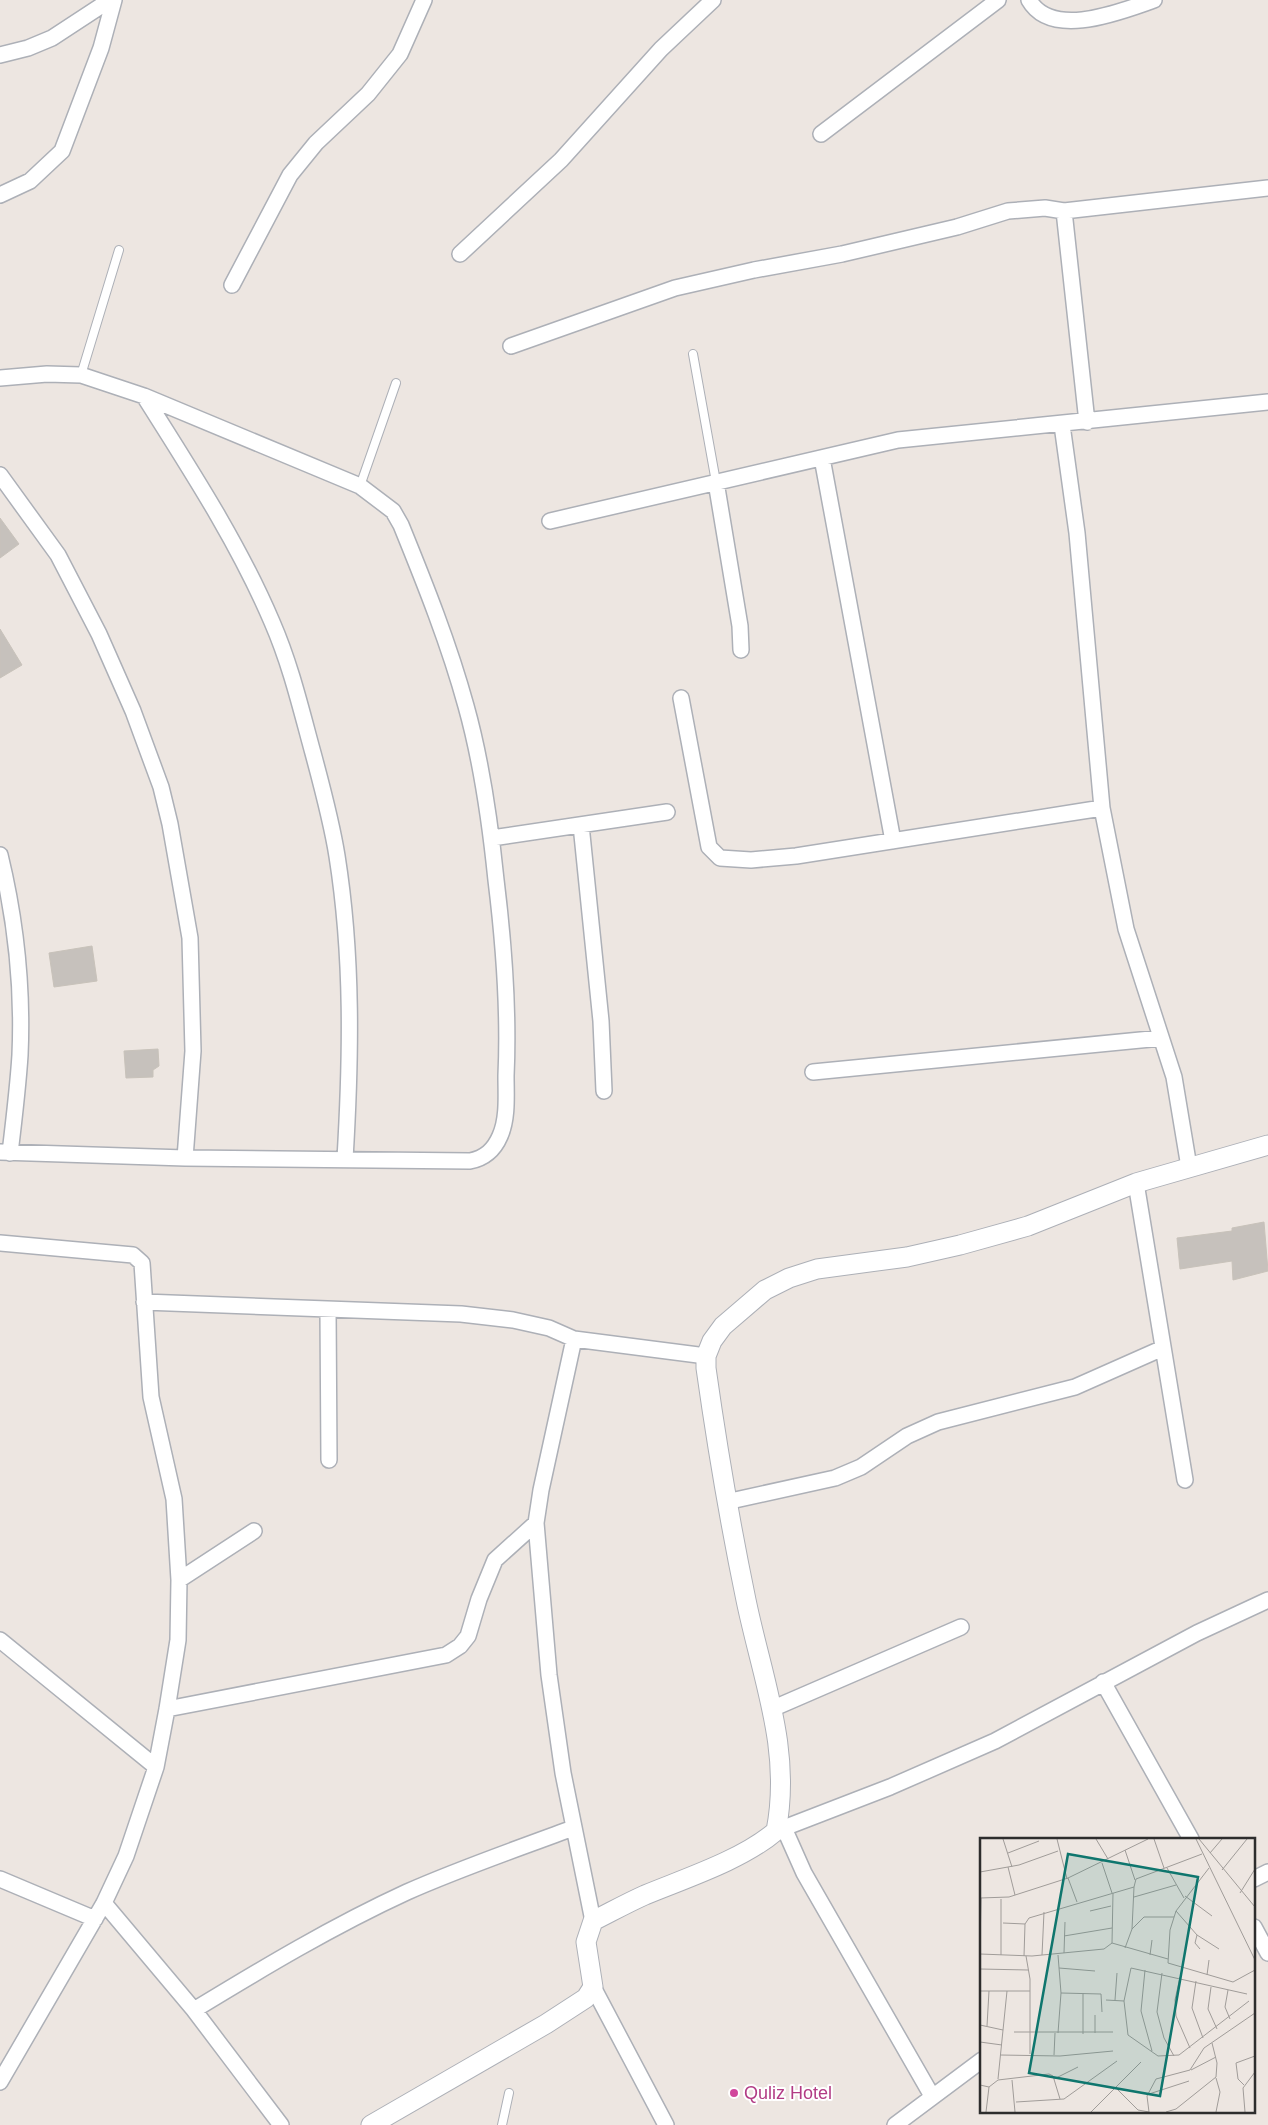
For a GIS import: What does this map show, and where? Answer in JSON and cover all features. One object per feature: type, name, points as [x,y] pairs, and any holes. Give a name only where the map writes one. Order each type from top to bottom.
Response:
[{"type":"street","points":[[0,55],[28,48],[52,38],[110,0]]},
{"type":"street","points":[[0,195],[30,181],[62,151],[101,48],[114,0]]},
{"type":"street","points":[[232,285],[290,175],[316,143],[368,94],[400,54],[424,0]]},
{"type":"street","points":[[460,254],[561,160],[661,49],[713,0]]},
{"type":"street","points":[[820,134],[998,0]]},
{"type":"street","points":[[1029,0],[1034,8],[1050,16],[1082,21],[1106,16],[1154,0]]},
{"type":"street","points":[[511,346],[675,288],[754,270],[842,254],[957,227],[1008,211],[1046,208],[1064,211],[1268,188]]},
{"type":"street","points":[[1064,211],[1087,422]]},
{"type":"street","points":[[0,378],[47,374],[81,375],[144,396],[360,486],[394,511],[402,525],[428,592],[466,705],[481,766],[492,838],[500,916],[508,1039],[504,1121],[501,1135],[489,1153],[480,1159],[470,1161],[184,1158],[5,1152],[20,1055],[20,976],[15,928],[0,855]]},
{"type":"street","points":[[144,396],[206,495],[265,607],[286,656],[318,772],[337,854],[349,971],[351,1028],[345,1160]]},
{"type":"street","points":[[550,521],[898,440],[1062,425],[1268,402]]},
{"type":"street","points":[[1062,425],[1077,533],[1102,808],[1126,929],[1174,1077],[1189,1167]]},
{"type":"street","points":[[822,458],[893,841]]},
{"type":"street","points":[[0,475],[58,555],[99,634],[133,711],[161,787],[190,938],[193,1051],[184,1158]]},
{"type":"street","points":[[716,482],[740,626],[741,650]]},
{"type":"street","points":[[681,698],[709,847],[720,858],[773,858],[1102,808]]},
{"type":"street","points":[[492,838],[667,812]]},
{"type":"street","points":[[581,825],[601,1021],[604,1091]]},
{"type":"street","points":[[813,1072],[1161,1038]]},
{"type":"street","points":[[932,2096],[780,1830],[782,1792],[774,1708],[746,1603],[726,1502],[706,1356],[712,1340],[743,1308],[765,1290],[789,1278],[817,1269],[907,1257],[960,1245],[1028,1226],[1136,1183],[1268,1145]]},
{"type":"street","points":[[1136,1183],[1147,1238],[1185,1480]]},
{"type":"street","points":[[0,1243],[133,1255],[142,1263],[151,1397],[174,1498],[180,1580],[178,1640],[156,1767],[126,1856],[104,1903],[0,2082]]},
{"type":"street","points":[[144,1302],[461,1314],[549,1328],[574,1339],[706,1356]]},
{"type":"street","points":[[328,1310],[329,1460]]},
{"type":"street","points":[[574,1339],[541,1490],[536,1522],[549,1675],[573,1828],[593,1921],[586,1942],[592,1987],[666,2125]]},
{"type":"street","points":[[726,1502],[835,1478],[861,1467],[907,1436],[938,1422],[1075,1387],[1163,1348]]},
{"type":"street","points":[[167,1709],[446,1655],[460,1646],[468,1636],[479,1599],[496,1560],[536,1522]]},
{"type":"street","points":[[180,1580],[254,1531]]},
{"type":"street","points":[[593,1921],[623,1905],[695,1875],[760,1843],[780,1830],[890,1787],[995,1741],[1197,1633],[1268,1600]]},
{"type":"street","points":[[774,1708],[961,1627]]},
{"type":"street","points":[[0,1640],[156,1767]]},
{"type":"street","points":[[1103,1682],[1190,1838]]},
{"type":"street","points":[[194,2010],[316,1938],[404,1893],[443,1876],[573,1828]]},
{"type":"street","points":[[1256,1878],[1268,1872]]},
{"type":"street","points":[[0,1879],[95,1919]]},
{"type":"street","points":[[104,1903],[194,2010],[281,2125]]},
{"type":"street","points":[[1256,1931],[1268,1953]]},
{"type":"street","points":[[371,2125],[546,2024],[586,1998],[592,1987]]},
{"type":"street","points":[[895,2125],[980,2061]]},
{"type":"lane","points":[[81,375],[119,250]]},
{"type":"lane","points":[[694,354],[716,482]]},
{"type":"lane","points":[[360,486],[396,383]]},
{"type":"lane","points":[[502,2125],[509,2093]]},
{"type":"building","points":[[0,518],[19,544],[0,558]]},
{"type":"building","points":[[0,629],[22,665],[0,678]]},
{"type":"building","points":[[92,946],[97,981],[54,987],[49,953]]},
{"type":"building","points":[[158,1049],[159,1066],[153,1070],[153,1077],[126,1078],[124,1051]]},
{"type":"building","points":[[1264,1222],[1268,1271],[1233,1280],[1232,1261],[1180,1269],[1177,1238],[1232,1231],[1232,1228]]},
{"type":"place","name":"Quliz Hotel","points":[[734,2093]]}]
